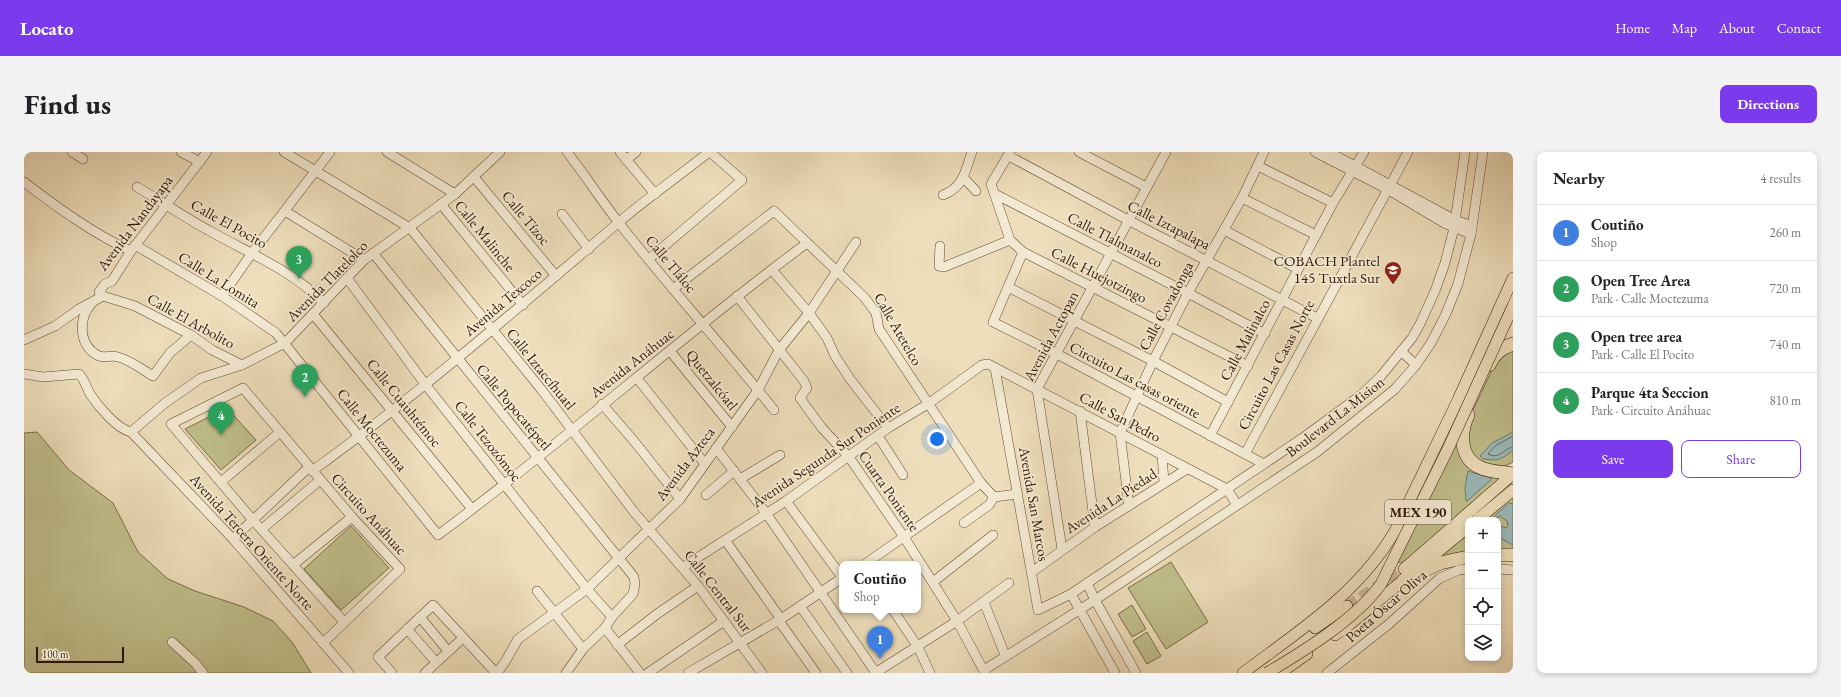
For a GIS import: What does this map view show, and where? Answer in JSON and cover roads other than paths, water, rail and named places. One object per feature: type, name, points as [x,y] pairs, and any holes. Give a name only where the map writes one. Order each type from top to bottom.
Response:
[{"type":"highway","points":[[1513,344],[1501,348],[1492,358],[1463,426],[1462,438],[1465,450],[1471,461],[1478,467],[1513,474]]},
{"type":"highway","points":[[1501,555],[1513,555]]},
{"type":"highway","points":[[1404,575],[1440,563],[1465,558]]},
{"type":"main road","points":[[1243,673],[1339,599],[1372,565],[1384,549],[1458,400],[1513,278]]},
{"type":"main road","name":"MEX 190","points":[[1267,673],[1292,658],[1351,616],[1372,597],[1381,584],[1447,451],[1513,306]]},
{"type":"main road","name":"MEX 190","points":[[1280,673],[1350,624],[1513,474]]},
{"type":"main road","points":[[1481,517],[1513,490]]},
{"type":"main road","name":"MEX 190","points":[[1404,575],[1465,529]]},
{"type":"main road","points":[[1247,673],[1280,653],[1347,606]]},
{"type":"street","points":[[72,152],[83,159]]},
{"type":"street","points":[[181,152],[200,162]]},
{"type":"street","name":"Avenida Nandayapa","points":[[24,340],[55,326],[79,309],[103,296],[99,292],[100,289],[105,284],[112,281],[133,248],[207,152]]},
{"type":"street","name":"Calle Iztaccíhuatl","points":[[284,152],[410,228],[541,389],[650,529]]},
{"type":"street","points":[[222,296],[252,253],[330,152]]},
{"type":"street","points":[[387,152],[455,194]]},
{"type":"street","name":"Avenida Tlatelolco","points":[[131,432],[164,403],[201,378],[242,364],[285,343],[364,260],[455,194],[500,152]]},
{"type":"street","name":"Calle Tláloc","points":[[567,152],[619,222],[673,290],[704,323],[774,410]]},
{"type":"street","points":[[620,152],[655,194]]},
{"type":"street","points":[[626,160],[636,152]]},
{"type":"street","points":[[649,259],[742,180],[709,152]]},
{"type":"street","name":"Avenida Texcoco","points":[[233,539],[252,519],[311,469],[359,437],[393,410],[493,330],[619,222],[709,152]]},
{"type":"street","points":[[943,195],[954,191],[963,177],[972,152]]},
{"type":"street","points":[[1079,152],[1146,187]]},
{"type":"street","name":"Avenida Actopan","points":[[1062,550],[1037,389],[1165,152]]},
{"type":"street","name":"Calle Covadonga","points":[[1120,433],[1153,361],[1188,293],[1242,198],[1264,152]]},
{"type":"street","points":[[1315,152],[1354,169],[1455,224],[1471,230]]},
{"type":"street","points":[[1329,152],[1354,169]]},
{"type":"street","name":"Calle Malinalco","points":[[1210,436],[1333,203],[1364,152]]},
{"type":"street","name":"Circuito Las Casas Norte","points":[[1245,454],[1317,318],[1408,152]]},
{"type":"street","name":"Boulevard La Mision","points":[[1071,594],[1264,464],[1361,395],[1381,376],[1401,352],[1420,324],[1432,298],[1445,263],[1455,224],[1465,152]]},
{"type":"street","name":"Boulevard La Mision","points":[[985,671],[1005,655],[1079,611],[1317,452],[1395,389],[1416,365],[1431,343],[1445,316],[1458,284],[1471,230],[1483,152]]},
{"type":"street","points":[[940,246],[938,262],[939,266],[944,267],[1010,240],[991,184],[1010,154]]},
{"type":"street","name":"Calle Iztapalapa","points":[[1010,154],[1128,220],[1317,318]]},
{"type":"street","points":[[1258,166],[1333,203]]},
{"type":"street","name":"Calle Tízoc","points":[[474,177],[556,276]]},
{"type":"street","points":[[963,177],[976,191]]},
{"type":"street","name":"Calle La Lomita","points":[[24,182],[68,214],[112,242],[133,248],[222,296],[276,333],[285,343]]},
{"type":"street","name":"Calle El Pocito","points":[[137,187],[208,230],[252,253],[300,282],[311,290],[324,303]]},
{"type":"street","name":"Calle Tlalmanalco","points":[[995,194],[1265,334]]},
{"type":"street","points":[[1242,198],[1316,235]]},
{"type":"street","name":"Calle Malinche","points":[[441,204],[523,305]]},
{"type":"street","name":"Calle Atetelco","points":[[673,290],[774,210],[865,298],[876,313],[879,329],[981,483],[994,497]]},
{"type":"street","points":[[285,211],[364,260]]},
{"type":"street","points":[[562,214],[589,249]]},
{"type":"street","points":[[1224,230],[1298,269]]},
{"type":"street","name":"Calle Huejotzingo","points":[[1010,240],[1023,252],[1170,328],[1248,366]]},
{"type":"street","name":"Avenida Azteca","points":[[496,673],[505,662],[518,639],[586,589],[680,499],[758,390],[779,350],[809,313],[856,242]]},
{"type":"street","name":"Avenida Anáhuac","points":[[438,534],[505,484],[737,296],[807,243]]},
{"type":"street","points":[[1023,252],[1008,286],[1074,322],[1153,361],[1228,402]]},
{"type":"street","name":"Calle Popocatépetl","points":[[373,253],[456,359],[538,457],[634,577],[635,584],[633,594],[612,617]]},
{"type":"street","points":[[772,270],[809,313],[827,338],[835,356],[850,379],[888,428]]},
{"type":"street","name":"Calle Tezozómoc","points":[[347,278],[425,384],[586,589],[612,617]]},
{"type":"street","name":"Circuito Las casas oriente","points":[[1008,286],[993,322],[1057,354],[1264,464]]},
{"type":"street","name":"Calle El Arbolito","points":[[103,296],[126,302],[191,335],[212,350],[242,364]]},
{"type":"street","points":[[737,296],[779,350]]},
{"type":"street","points":[[92,303],[87,309],[83,327],[84,340],[88,349],[101,357],[118,357],[154,376],[170,353],[191,335]]},
{"type":"street","name":"Calle Cuauhtémoc","points":[[313,314],[393,410],[472,509]]},
{"type":"street","name":"Calle Moctezuma","points":[[285,343],[438,534]]},
{"type":"street","name":"Cuarta Poniente","points":[[779,350],[804,381],[807,388],[800,398],[822,428],[849,457],[919,561]]},
{"type":"street","name":"Quetzalcóatl","points":[[670,351],[732,427]]},
{"type":"street","points":[[1401,352],[1416,365]]},
{"type":"street","name":"Calle San Pedro","points":[[982,365],[988,364],[1080,411],[1227,490]]},
{"type":"street","name":"Avenida Segunda Sur Poniente","points":[[683,567],[786,501],[888,428],[928,404],[982,365]]},
{"type":"street","name":"Avenida San Marcos","points":[[995,368],[1038,610],[1071,594]]},
{"type":"street","points":[[24,374],[43,378],[79,374],[84,380],[90,394],[122,429],[131,432]]},
{"type":"street","points":[[637,378],[705,464]]},
{"type":"street","name":"Circuito Anáhuac","points":[[243,388],[280,432],[352,517],[400,569],[344,622],[252,519],[171,424],[243,388]]},
{"type":"street","points":[[602,404],[634,441],[680,499]]},
{"type":"street","points":[[1080,411],[1095,528]]},
{"type":"street","name":"Avenida Tercera Oriente Norte","points":[[131,432],[233,539],[349,673]]},
{"type":"street","points":[[222,482],[280,432]]},
{"type":"street","points":[[1120,433],[1129,506]]},
{"type":"street","points":[[878,436],[904,475]]},
{"type":"street","points":[[716,448],[766,513],[876,673],[957,621],[1009,583]]},
{"type":"street","name":"Avenida Segunda Sur Poniente","points":[[740,480],[780,455]]},
{"type":"street","points":[[1162,455],[1164,482]]},
{"type":"street","name":"Avenida La Piedad","points":[[1032,572],[1062,550],[1164,482],[1187,469]]},
{"type":"street","points":[[706,495],[734,471]]},
{"type":"street","points":[[262,529],[320,480]]},
{"type":"street","points":[[868,561],[981,483]]},
{"type":"street","points":[[1227,490],[1236,505]]},
{"type":"street","points":[[964,523],[989,505],[994,497],[1017,494]]},
{"type":"street","points":[[786,501],[839,574]]},
{"type":"street","points":[[293,565],[352,517]]},
{"type":"street","name":"Calle Central Sur","points":[[650,529],[698,586],[762,673]]},
{"type":"street","points":[[933,582],[993,535]]},
{"type":"street","points":[[726,540],[816,673]]},
{"type":"street","name":"Cuarta Poniente","points":[[921,564],[957,621],[985,671]]},
{"type":"street","name":"Poeta Óscar Oliva","points":[[1327,673],[1389,624],[1440,578],[1459,570],[1465,569]]},
{"type":"street","points":[[1501,569],[1513,570]]},
{"type":"street","points":[[688,673],[698,670],[780,620],[839,580]]},
{"type":"street","points":[[1087,583],[1136,673]]},
{"type":"street","points":[[617,645],[657,614],[698,586]]},
{"type":"street","points":[[538,592],[583,649]]},
{"type":"street","points":[[1071,594],[1079,611],[1115,673]]},
{"type":"street","points":[[984,602],[1005,655]]},
{"type":"street","points":[[392,673],[378,657],[432,605],[496,673]]},
{"type":"street","points":[[800,606],[847,673]]},
{"type":"street","points":[[895,613],[918,647],[930,673]]},
{"type":"street","points":[[420,617],[448,651]]},
{"type":"street","points":[[566,673],[583,649],[605,628],[612,617]]},
{"type":"street","points":[[648,673],[724,620]]},
{"type":"street","points":[[323,643],[344,622]]},
{"type":"street","points":[[605,628],[640,673]]},
{"type":"street","points":[[407,629],[436,662]]},
{"type":"street","points":[[424,673],[463,638]]},
{"type":"street","points":[[172,642],[195,663],[202,673]]},
{"type":"water","points":[[1513,432],[1513,450],[1505,456],[1492,460],[1483,459],[1480,456],[1492,443]]},
{"type":"water","points":[[1468,471],[1491,478],[1491,480],[1466,501],[1465,488]]},
{"type":"water","points":[[1509,503],[1513,504],[1513,545],[1501,539],[1501,526],[1506,528],[1508,525],[1507,521],[1500,516],[1493,517]]},
{"type":"tunnel","points":[[1347,606],[1404,569]]},
{"type":"place","name":"Open tree area","points":[[299,279]]},
{"type":"place","name":"COBACH Plantel 145 Tuxtla Sur","points":[[1393,285]]},
{"type":"place","name":"Open Tree Area","points":[[305,397]]},
{"type":"place","name":"Parque 4ta Seccion","points":[[221,435]]},
{"type":"place","name":"Coutiño","points":[[880,659]]}]
